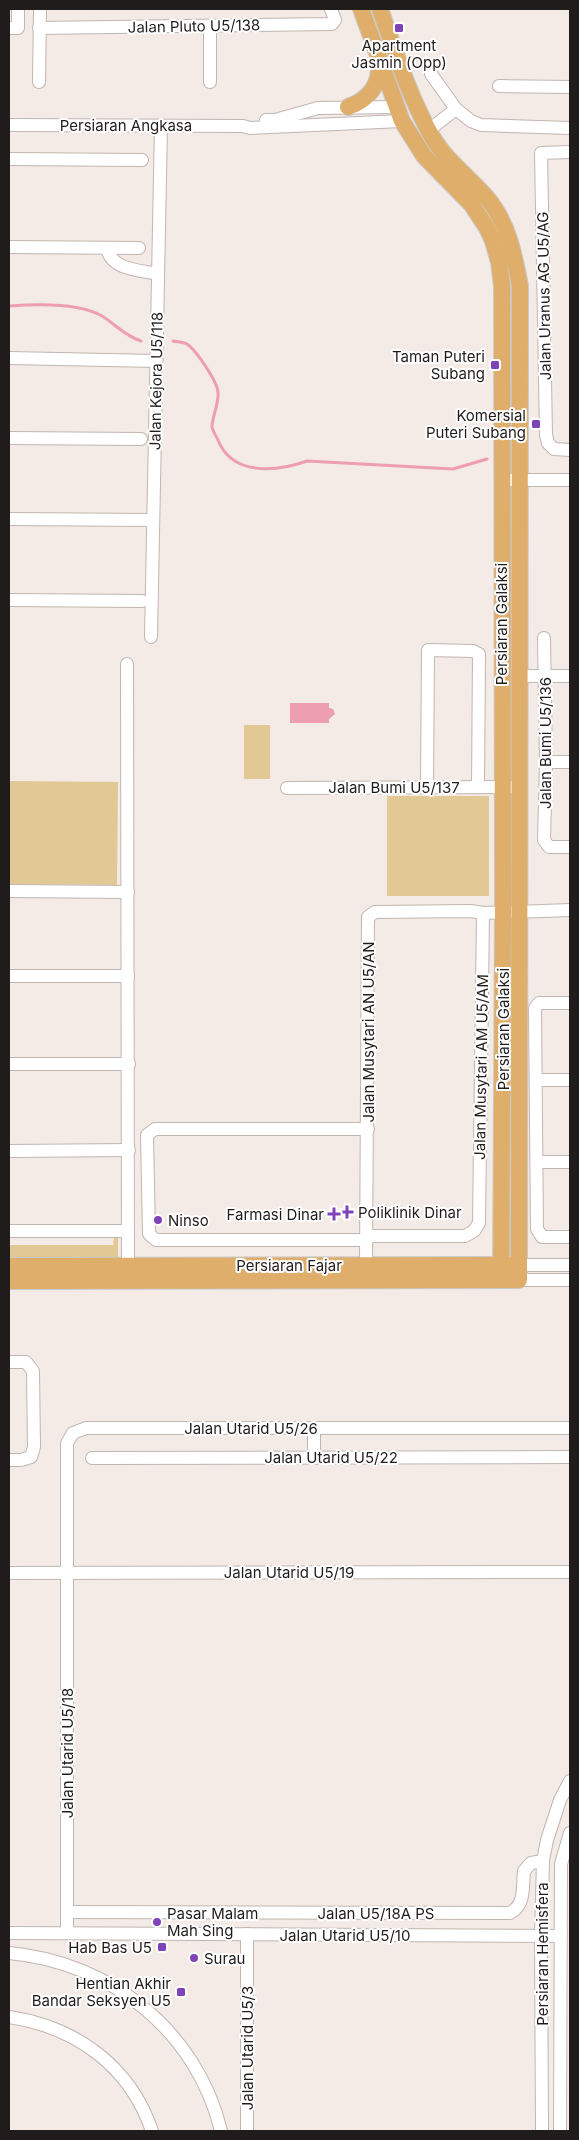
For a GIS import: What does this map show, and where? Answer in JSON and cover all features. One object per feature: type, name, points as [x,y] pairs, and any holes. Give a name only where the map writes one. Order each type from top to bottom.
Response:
[{"type":"main road","name":"Persiaran Galaksi","points":[[361,9],[379,60],[402,114],[424,156],[472,205],[493,241],[499,262],[502,286],[502,787],[512,913],[519,1272]]},
{"type":"main road","name":"Persiaran Galaksi","points":[[380,9],[411,93],[429,130],[442,152],[487,199],[504,225],[514,254],[520,286],[519,787],[512,913],[501,1272]]},
{"type":"main road","points":[[397,57],[395,66],[405,100],[402,114],[426,143],[435,150],[442,152]]},
{"type":"main road","points":[[348,107],[357,104],[373,90],[380,70],[379,60]]},
{"type":"main road","name":"Persiaran Fajar","points":[[9,1281],[128,1274],[366,1265],[501,1272]]},
{"type":"main road","name":"Persiaran Fajar","points":[[9,1266],[128,1274],[519,1272]]},
{"type":"street","points":[[9,28],[18,28],[18,9]]},
{"type":"street","points":[[39,82],[40,9]]},
{"type":"street","name":"Jalan Pluto U5/138","points":[[39,28],[332,24],[335,20],[331,9]]},
{"type":"street","points":[[210,26],[210,82]]},
{"type":"street","points":[[431,74],[456,109],[471,121],[481,125],[570,128]]},
{"type":"street","points":[[499,86],[570,88]]},
{"type":"street","name":"Persiaran Angkasa","points":[[243,126],[248,121],[275,120],[308,110],[348,107],[402,114]]},
{"type":"street","points":[[429,130],[456,109]]},
{"type":"street","name":"Persiaran Angkasa","points":[[9,125],[243,126],[250,128],[402,114]]},
{"type":"street","name":"Jalan Kejora U5/118","points":[[151,638],[160,125]]},
{"type":"street","name":"Jalan Uranus AG U5/AG","points":[[570,152],[542,152],[546,436],[548,443],[554,450],[570,450]]},
{"type":"street","points":[[9,159],[142,160]]},
{"type":"street","points":[[9,248],[139,248]]},
{"type":"street","points":[[108,248],[109,256],[117,263],[158,274]]},
{"type":"street","points":[[9,358],[156,361]]},
{"type":"street","points":[[9,438],[141,439]]},
{"type":"street","points":[[501,480],[570,480]]},
{"type":"street","points":[[9,519],[153,520]]},
{"type":"street","points":[[9,600],[142,601]]},
{"type":"street","name":"Jalan Bumi U5/136","points":[[544,638],[546,762],[544,840],[549,847],[570,847]]},
{"type":"street","points":[[427,787],[428,650],[473,651],[479,654],[478,787]]},
{"type":"street","points":[[127,664],[128,1274]]},
{"type":"street","points":[[519,676],[570,676]]},
{"type":"street","points":[[546,762],[570,762]]},
{"type":"street","name":"Jalan Bumi U5/137","points":[[287,788],[519,787]]},
{"type":"street","points":[[9,891],[128,892]]},
{"type":"street","name":"Jalan Musytari AN U5/AN","points":[[366,1265],[368,917],[375,912],[471,910],[483,913]]},
{"type":"street","points":[[483,913],[570,910]]},
{"type":"street","name":"Jalan Musytari AM U5/AM","points":[[367,1238],[465,1236],[474,1231],[479,1223],[483,913]]},
{"type":"street","points":[[9,976],[128,976]]},
{"type":"street","points":[[570,1003],[539,1003],[536,1005],[537,1229],[542,1237],[570,1237]]},
{"type":"street","points":[[9,1064],[129,1064]]},
{"type":"street","points":[[536,1080],[570,1080]]},
{"type":"street","points":[[367,1238],[156,1240],[149,1234],[147,1135],[154,1129],[368,1129]]},
{"type":"street","points":[[9,1151],[129,1150]]},
{"type":"street","points":[[537,1162],[570,1162]]},
{"type":"street","points":[[9,1231],[128,1231]]},
{"type":"street","name":"Persiaran Fajar","points":[[519,1272],[570,1265]]},
{"type":"street","name":"Persiaran Fajar","points":[[519,1272],[570,1280]]},
{"type":"street","points":[[9,1362],[26,1362],[33,1371],[34,1410],[34,1447],[31,1457],[21,1460],[9,1460]]},
{"type":"street","name":"Jalan Utarid U5/26","points":[[67,1572],[67,1443],[73,1434],[86,1428],[570,1428]]},
{"type":"street","points":[[314,1428],[314,1458]]},
{"type":"street","name":"Jalan Utarid U5/22","points":[[92,1458],[570,1457]]},
{"type":"street","name":"Jalan Utarid U5/18","points":[[67,1572],[68,1933]]},
{"type":"street","name":"Jalan Utarid U5/19","points":[[9,1573],[570,1572]]},
{"type":"street","name":"Persiaran Hemisfera","points":[[542,2131],[540,1936],[543,1861],[547,1840],[560,1800],[570,1782]]},
{"type":"street","name":"Persiaran Hemisfera","points":[[560,2131],[565,2099],[561,1864],[570,1833]]},
{"type":"street","name":"Jalan U5/18A PS","points":[[68,1912],[510,1913],[518,1909],[521,1904],[524,1871],[531,1863],[543,1861]]},
{"type":"street","name":"Jalan Utarid U5/3","points":[[238,1912],[242,1934],[246,2131]]},
{"type":"street","name":"Jalan Utarid U5/10","points":[[9,1933],[561,1936]]},
{"type":"street","points":[[9,1953],[40,1958],[86,1973],[119,1990],[141,2005],[167,2028],[184,2051],[212,2103],[221,2131]]},
{"type":"street","points":[[9,2017],[57,2029],[84,2043],[111,2064],[126,2080],[146,2113],[152,2131]]},
{"type":"street","points":[[542,2100],[565,2099]]},
{"type":"shaded area","points":[[290,703],[329,703],[329,708],[333,709],[335,714],[329,719],[329,723],[290,723]]},
{"type":"shaded area","points":[[244,725],[270,725],[270,779],[244,779]]},
{"type":"shaded area","points":[[9,781],[118,782],[117,885],[9,884]]},
{"type":"shaded area","points":[[387,796],[489,796],[489,896],[387,896]]},
{"type":"shaded area","points":[[114,1238],[118,1238],[118,1259],[9,1260],[9,1245],[113,1245]]},
{"type":"waterway","points":[[9,306],[56,305],[81,308],[102,316],[125,333],[141,341]]},
{"type":"waterway","points":[[173,341],[185,343],[191,347],[210,374],[218,392],[213,429],[225,452],[233,460],[244,465],[269,469],[307,461],[453,469],[487,459]]},
{"type":"place","name":"Apartment Jasmin (Opp)","points":[[399,28]]},
{"type":"place","name":"Taman Puteri Subang","points":[[495,365]]},
{"type":"place","name":"Komersial Puteri Subang","points":[[536,424]]},
{"type":"place","name":"Poliklinik Dinar","points":[[347,1212]]},
{"type":"place","name":"Farmasi Dinar","points":[[334,1214]]},
{"type":"place","name":"Ninso","points":[[158,1220]]},
{"type":"place","name":"Pasar Malam Mah Sing","points":[[157,1922]]},
{"type":"place","name":"Hab Bas U5","points":[[162,1947]]},
{"type":"place","name":"Surau","points":[[194,1958]]},
{"type":"place","name":"Hentian Akhir Bandar Seksyen U5","points":[[181,1992]]}]
